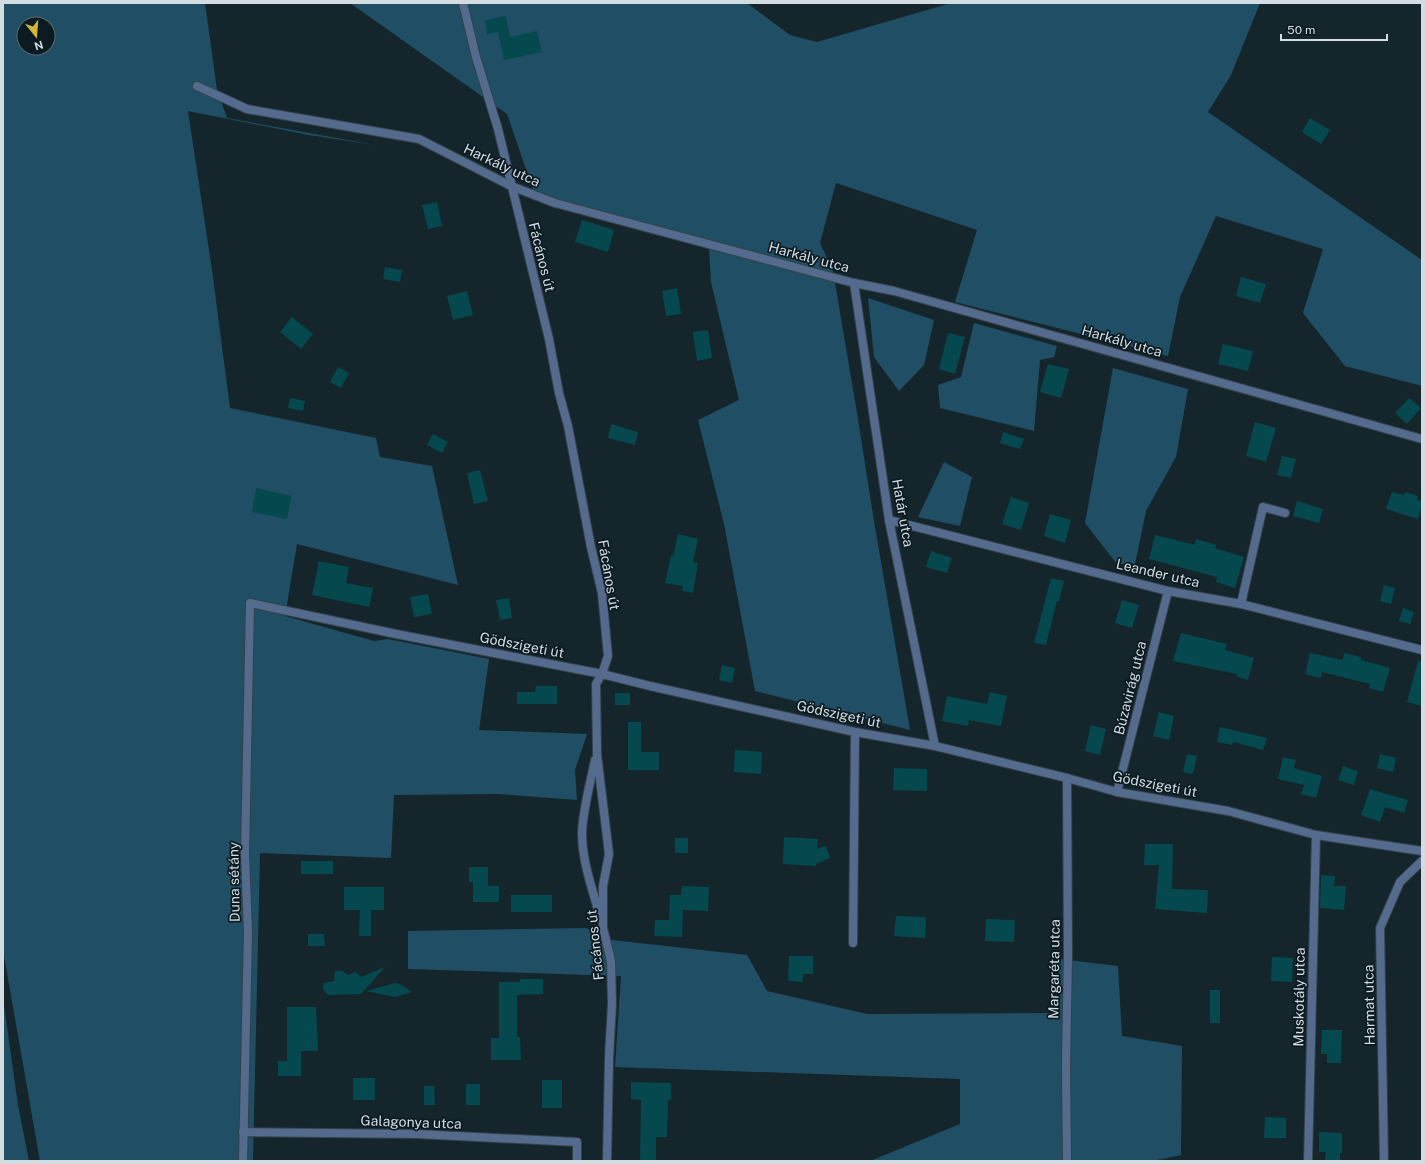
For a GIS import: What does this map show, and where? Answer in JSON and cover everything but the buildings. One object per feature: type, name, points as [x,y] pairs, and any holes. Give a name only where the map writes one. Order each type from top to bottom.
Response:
[{"type":"street","name":"Fácános út","points":[[463,3],[476,57],[498,129],[549,339],[559,393],[568,426],[591,547],[602,593],[608,656],[602,674],[596,684],[597,754],[609,854],[603,886],[603,928],[611,961],[612,1004],[609,1058],[607,1161]]},
{"type":"street","name":"Harkály utca","points":[[197,86],[247,109],[419,139],[511,186],[555,203],[854,283],[894,291],[1422,439]]},
{"type":"street","name":"Határ utca","points":[[854,283],[890,520],[935,746]]},
{"type":"street","points":[[1241,604],[1263,507],[1285,513]]},
{"type":"street","name":"Leander utca","points":[[890,520],[1168,590],[1241,604],[1422,650]]},
{"type":"street","name":"Búzavirág utca","points":[[1117,792],[1168,590]]},
{"type":"street","name":"Gödszigeti út","points":[[250,603],[396,634],[602,674],[855,732],[935,746],[1067,778],[1117,792],[1228,811],[1316,834],[1422,851]]},
{"type":"street","name":"Duna sétány","points":[[243,1161],[248,933],[245,854],[250,603]]},
{"type":"street","points":[[853,943],[855,732]]},
{"type":"street","points":[[597,754],[585,806],[582,834],[585,862],[603,928]]},
{"type":"street","name":"Margaréta utca","points":[[1067,778],[1067,1161]]},
{"type":"street","name":"Muskotály utca","points":[[1308,1161],[1316,834]]},
{"type":"street","name":"Harmat utca","points":[[1384,1161],[1380,928],[1400,882],[1422,861]]},
{"type":"street","name":"Galagonya utca","points":[[244,1132],[417,1134],[577,1142],[577,1161]]},
{"type":"shaded area","points":[[3,3],[205,3],[217,90],[227,118],[375,145],[309,135],[188,111],[212,270],[230,408],[376,438],[380,457],[432,466],[458,585],[297,544],[285,616],[374,641],[388,639],[489,659],[479,730],[587,734],[575,770],[577,800],[499,794],[394,795],[391,858],[260,853],[253,1161],[40,1161],[3,950]]},
{"type":"shaded area","points":[[350,3],[747,3],[790,35],[817,42],[951,3],[1260,3],[1231,75],[1208,112],[1422,260],[1422,386],[1345,366],[1303,313],[1323,249],[1216,216],[1180,297],[1168,356],[955,302],[977,230],[836,183],[820,243],[833,271],[910,730],[755,691],[724,524],[698,420],[739,400],[711,282],[709,248],[631,228],[537,201],[507,114]]},
{"type":"shaded area","points":[[868,298],[934,320],[924,365],[899,391],[874,357]]},
{"type":"shaded area","points":[[974,323],[1057,346],[1054,357],[1040,360],[1034,431],[940,408],[938,385],[961,377]]},
{"type":"shaded area","points":[[1113,368],[1188,389],[1176,457],[1146,511],[1135,564],[1117,564],[1085,523]]},
{"type":"shaded area","points":[[944,462],[972,477],[960,526],[918,517]]},
{"type":"shaded area","points":[[586,928],[612,940],[747,955],[767,991],[867,1014],[1059,1013],[1059,959],[1118,966],[1122,1036],[1182,1046],[1181,1155],[1153,1161],[870,1161],[960,1124],[960,1079],[615,1067],[621,976],[408,969],[408,931]]},
{"type":"shaded area","points":[[3,998],[18,1105],[29,1161],[3,1161]]}]
